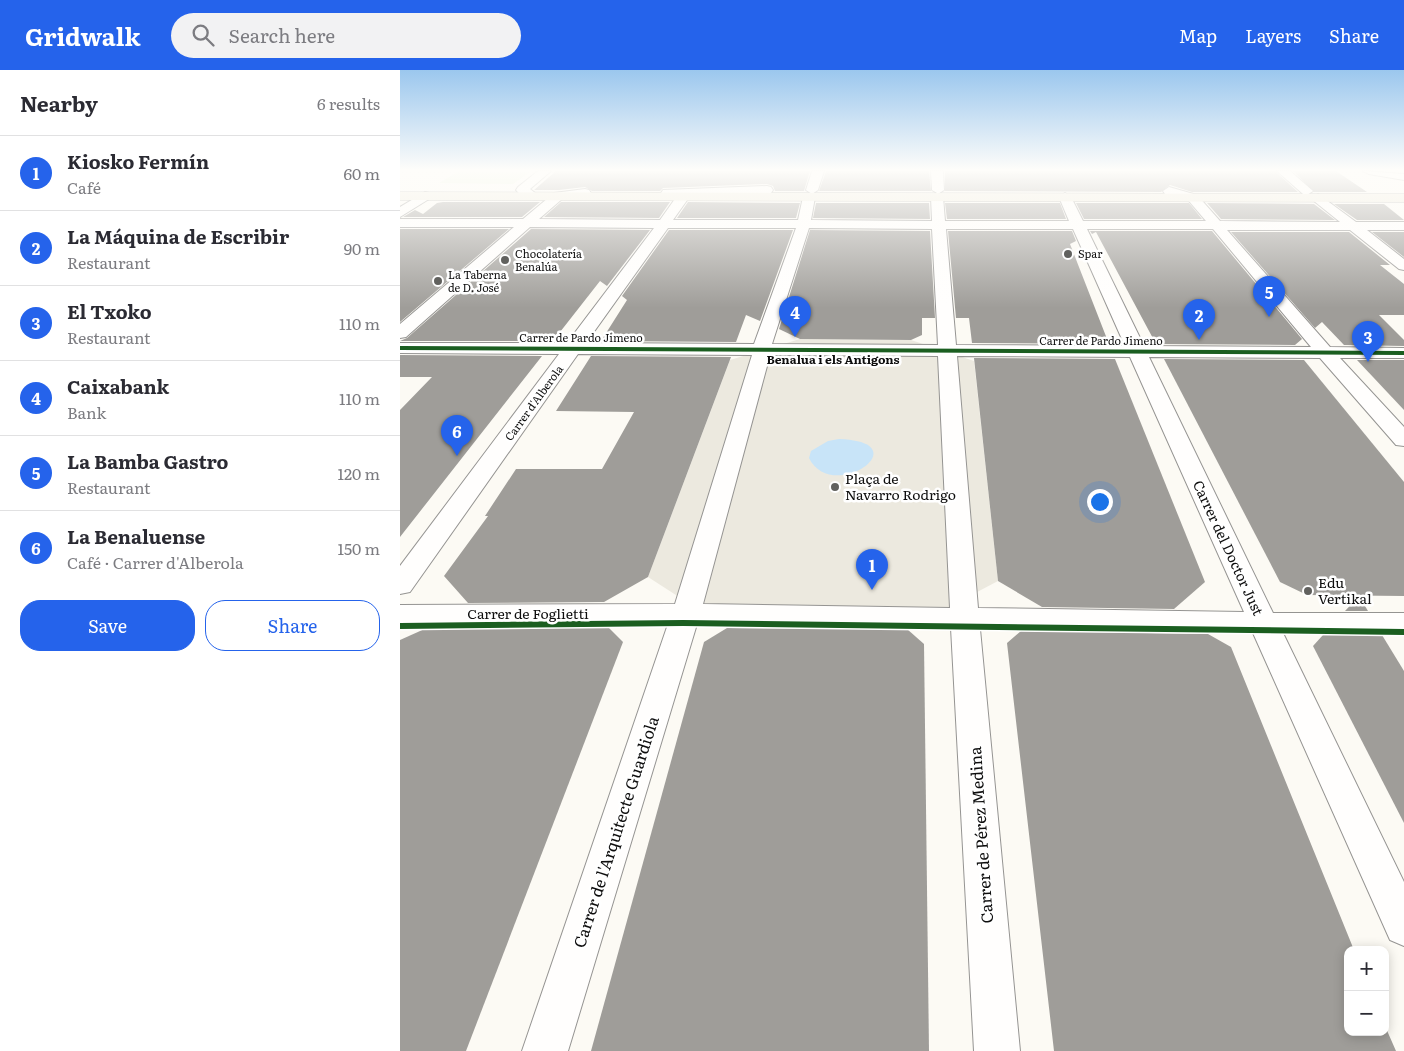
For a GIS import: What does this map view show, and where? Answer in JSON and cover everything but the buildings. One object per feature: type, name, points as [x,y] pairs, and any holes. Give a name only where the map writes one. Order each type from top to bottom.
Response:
[{"type":"street","points":[[400,333],[534,217]]},
{"type":"street","name":"Carrer d'Alberola","points":[[400,585],[670,217]]},
{"type":"street","points":[[805,217],[761,350],[761,360],[686,614],[1263,623],[1404,623]]},
{"type":"street","points":[[939,217],[965,619]]},
{"type":"street","name":"Carrer del Doctor Just","points":[[1074,217],[1404,926]]},
{"type":"street","points":[[1211,217],[1325,352],[1404,440]]},
{"type":"street","points":[[1341,217],[1404,266]]},
{"type":"street","points":[[400,223],[1404,226]]},
{"type":"street","name":"Carrer de Pardo Jimeno","points":[[400,348],[761,350]]},
{"type":"street","points":[[761,350],[947,351]]},
{"type":"street","name":"Carrer de Pardo Jimeno","points":[[947,351],[1404,353]]},
{"type":"street","name":"Carrer de Foglietti","points":[[400,614],[686,614]]},
{"type":"street","name":"Carrer de l'Arquitecte Guardiola","points":[[545,1051],[686,614]]},
{"type":"street","name":"Carrer de Pérez Medina","points":[[965,619],[997,1051]]},
{"type":"shaded area","name":"Plaça de Navarro Rodrigo","points":[[800,339],[911,340],[974,361],[998,581],[907,629],[727,628],[648,577],[730,360]]},
{"type":"water","points":[[839,439],[862,443],[873,450],[872,459],[864,467],[850,473],[835,475],[820,471],[809,458],[811,451],[828,441]]},
{"type":"cycle path","points":[[400,348],[1404,353]]},
{"type":"cycle path","points":[[400,626],[683,623],[1404,632]]},
{"type":"place","name":"Spar","points":[[1068,254]]},
{"type":"place","name":"Chocolatería Benalúa","points":[[505,260]]},
{"type":"place","name":"La Taberna de D. José","points":[[438,281]]},
{"type":"place","name":"La Bamba Gastro","points":[[1269,317]]},
{"type":"place","name":"Caixabank","points":[[795,337]]},
{"type":"place","name":"La Máquina de Escribir","points":[[1199,340]]},
{"type":"place","name":"El Txoko","points":[[1368,362]]},
{"type":"place","name":"La Benaluense","points":[[457,456]]},
{"type":"place","name":"Plaça de Navarro Rodrigo","points":[[835,487]]},
{"type":"place","name":"Kiosko Fermín","points":[[872,590]]},
{"type":"place","name":"Edu Vertikal","points":[[1308,591]]},
{"type":"district","name":"Benalua i els Antigons","points":[[833,360]]}]
